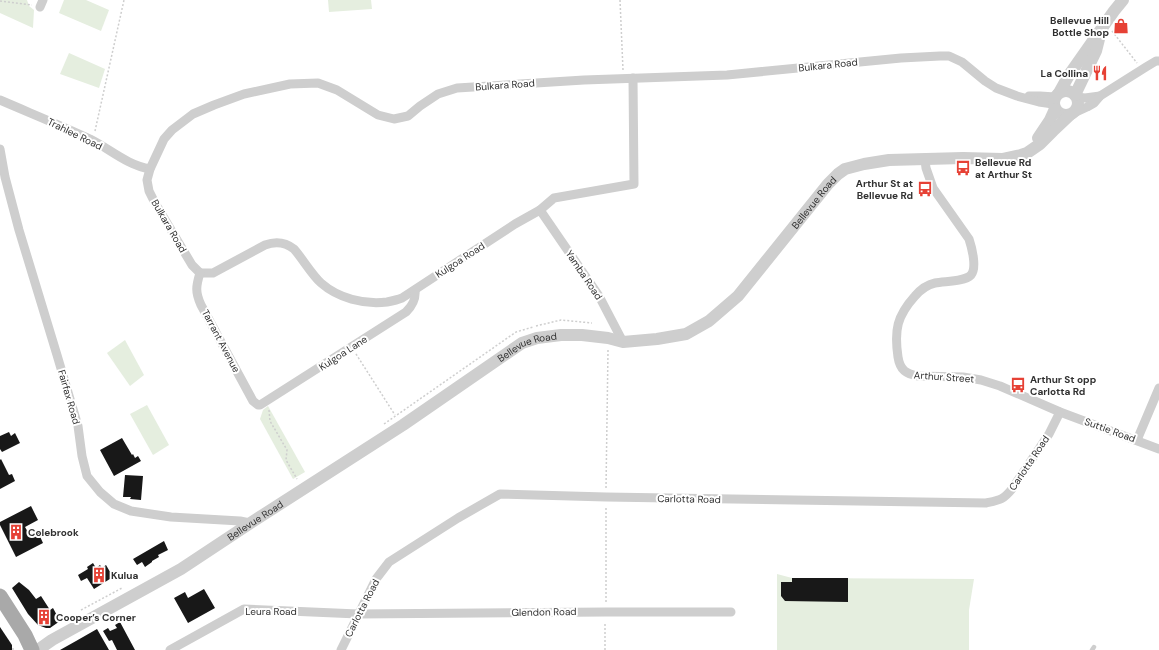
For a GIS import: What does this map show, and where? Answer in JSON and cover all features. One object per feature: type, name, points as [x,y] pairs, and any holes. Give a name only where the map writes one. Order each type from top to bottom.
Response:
[{"type":"main road","points":[[0,596],[25,635],[32,650]]},
{"type":"street","points":[[1076,96],[1107,28],[1123,0]]},
{"type":"street","points":[[1027,153],[1045,129],[1056,101],[1070,75],[1107,28]]},
{"type":"street","name":"Bulkara Road","points":[[200,273],[192,265],[149,191],[147,180],[150,168],[164,139],[172,130],[193,114],[244,94],[290,84],[318,83],[324,85],[337,90],[378,115],[394,119],[408,116],[438,94],[457,88],[584,80],[727,75],[901,58],[949,56],[962,62],[996,88],[1039,102],[1056,101]]},
{"type":"street","points":[[1056,101],[1062,115],[1072,114],[1094,103],[1100,96],[1142,69],[1159,61]]},
{"type":"street","name":"Kulgoa Road","points":[[200,273],[213,272],[265,245],[280,242],[289,244],[320,282],[337,293],[353,300],[372,302],[387,302],[402,298],[515,224],[540,210],[554,198],[634,184],[633,78]]},
{"type":"street","points":[[1056,101],[1063,91],[1072,92],[1078,101],[1078,106],[1072,114]]},
{"type":"street","points":[[1076,96],[1086,98],[1100,96]]},
{"type":"street","name":"Trahlee Road","points":[[0,100],[91,140],[131,163],[150,168]]},
{"type":"street","name":"Bellevue Road","points":[[38,650],[52,640],[181,569],[250,523],[403,426],[522,343],[537,338],[561,335],[582,335],[608,338],[624,342],[657,339],[686,334],[709,321],[738,296],[828,184],[845,169],[890,160],[963,158],[1002,159],[1015,157],[1027,153],[1040,144],[1072,114]]},
{"type":"street","name":"Fairfax Road","points":[[0,149],[5,177],[19,230],[78,426],[82,456],[87,476],[100,492],[114,504],[131,510],[171,517],[250,523]]},
{"type":"street","name":"Arthur Street","points":[[925,160],[926,168],[933,188],[970,239],[974,269],[971,275],[960,280],[936,282],[925,286],[902,312],[899,319],[897,339],[899,365],[904,371],[911,375],[963,377],[981,380],[1060,412]]},
{"type":"street","name":"Yamba Road","points":[[540,210],[599,296],[624,342]]},
{"type":"street","name":"Tarrant Avenue","points":[[200,273],[196,284],[196,291],[201,305],[253,401],[258,405]]},
{"type":"street","name":"Kulgoa Lane","points":[[258,405],[262,405],[406,312],[414,302],[416,296],[415,290]]},
{"type":"street","points":[[1137,440],[1159,388]]},
{"type":"street","name":"Suttie Road","points":[[1060,412],[1159,449]]},
{"type":"street","name":"Carlotta Road","points":[[341,650],[376,579],[389,562],[458,518],[500,494],[614,498],[986,503],[1005,498],[1049,434],[1060,412]]},
{"type":"street","name":"Leura Road","points":[[170,650],[244,609],[358,614]]},
{"type":"street","name":"Glendon Road","points":[[358,614],[731,612]]},
{"type":"path","points":[[91,140],[95,130],[124,0]]},
{"type":"path","points":[[620,0],[623,70]]},
{"type":"path","points":[[0,1],[41,3]]},
{"type":"path","points":[[1107,28],[1142,69]]},
{"type":"path","points":[[606,479],[608,338]]},
{"type":"path","points":[[351,348],[396,415]]},
{"type":"path","points":[[270,411],[270,421],[287,450],[286,460],[297,480]]},
{"type":"path","points":[[605,650],[606,515]]},
{"type":"path","points":[[81,610],[94,603]]},
{"type":"green space","points":[[0,0],[27,0],[29,6],[34,10],[33,28],[0,13]]},
{"type":"green space","points":[[64,0],[86,0],[109,10],[101,31],[59,13]]},
{"type":"green space","points":[[328,0],[371,0],[372,9],[329,12]]},
{"type":"green space","points":[[69,53],[105,69],[99,88],[60,74]]},
{"type":"green space","points":[[125,340],[144,375],[130,386],[107,353]]},
{"type":"green space","points":[[147,405],[169,445],[153,455],[130,414]]},
{"type":"green space","points":[[268,406],[305,472],[293,479],[260,419],[263,410]]},
{"type":"green space","points":[[777,574],[792,578],[974,579],[969,610],[969,650],[777,650]]},
{"type":"building","points":[[9,432],[11,436],[15,433],[20,443],[2,452],[0,449],[0,436]]},
{"type":"building","points":[[122,438],[132,455],[133,454],[135,458],[138,456],[141,461],[114,476],[100,450]]},
{"type":"building","points":[[1,459],[9,475],[12,474],[15,481],[0,489],[0,460]]},
{"type":"building","points":[[125,475],[143,476],[141,500],[130,499],[131,497],[123,497]]},
{"type":"building","name":"Colebrook","points":[[31,506],[38,520],[25,527],[29,534],[37,530],[43,543],[16,557],[0,525],[0,522]]},
{"type":"building","points":[[164,541],[168,550],[158,555],[159,557],[145,567],[142,562],[137,565],[133,559]]},
{"type":"building","name":"Kulua","points":[[93,563],[96,568],[100,565],[102,568],[106,565],[113,577],[94,589],[87,578],[81,581],[78,575],[88,569],[87,567]]},
{"type":"building","points":[[792,578],[848,578],[848,602],[785,601],[781,596],[781,582],[792,582]]},
{"type":"building","points":[[19,582],[29,590],[36,599],[41,596],[50,610],[53,608],[60,621],[50,628],[38,625],[28,614],[12,588]]},
{"type":"building","points":[[204,589],[215,608],[188,623],[174,598],[185,592],[188,598]]},
{"type":"building","points":[[120,622],[135,650],[117,650],[112,640],[109,641],[103,631],[108,628],[110,631],[117,628],[115,625]]},
{"type":"building","points":[[0,627],[12,645],[12,650],[0,650]]},
{"type":"building","points":[[97,629],[109,650],[60,650],[76,641]]},
{"type":"place","name":"Bellevue Hill Bottle Shop","points":[[1121,26]]},
{"type":"place","name":"La Collina","points":[[1100,73]]},
{"type":"place","name":"Bellevue Rd at Arthur St","points":[[963,168]]},
{"type":"place","name":"Arthur St at Bellevue Rd","points":[[925,189]]},
{"type":"place","name":"Arthur St opp Carlotta Rd","points":[[1018,385]]},
{"type":"place","name":"Colebrook","points":[[16,532]]},
{"type":"place","name":"Kulua","points":[[99,575]]},
{"type":"place","name":"Cooper’s Corner","points":[[44,617]]}]
